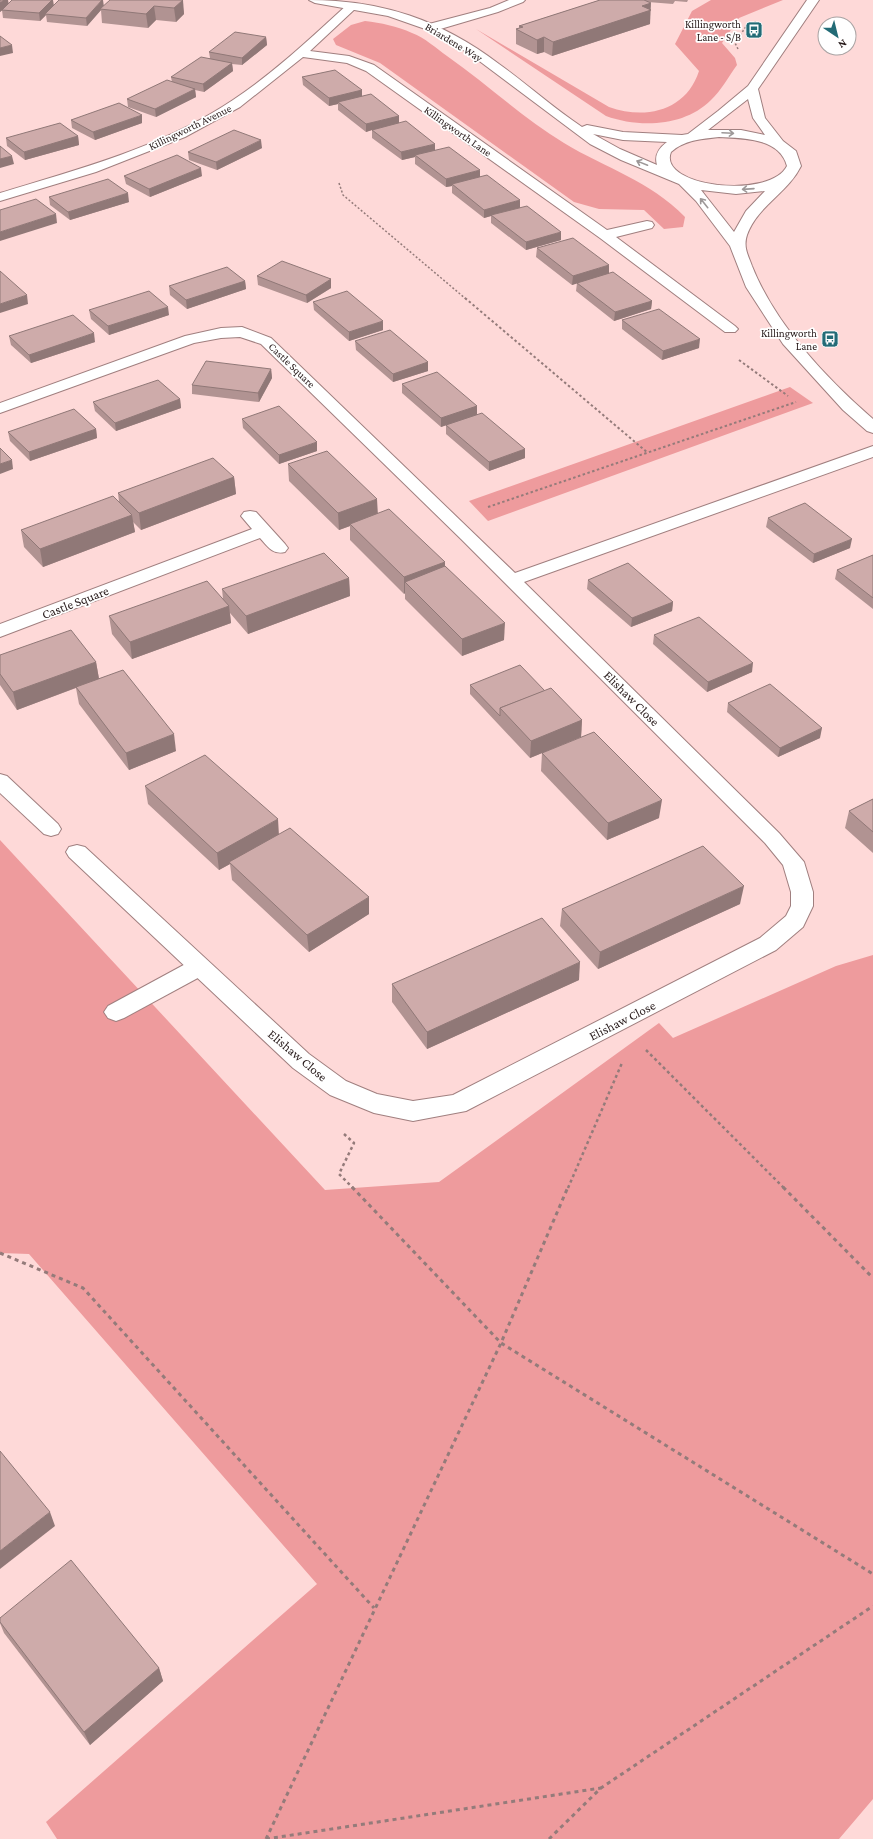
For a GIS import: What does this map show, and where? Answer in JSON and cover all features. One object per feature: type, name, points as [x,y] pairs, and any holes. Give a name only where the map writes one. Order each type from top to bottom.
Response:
[{"type":"street","name":"Briardene Way","points":[[315,0],[408,18],[433,27],[480,56],[552,111],[608,148],[681,179]]},
{"type":"street","points":[[433,27],[494,10],[518,0]]},
{"type":"street","points":[[813,0],[752,89],[723,114],[667,148],[662,158],[666,169],[681,179],[701,198],[736,245],[743,264],[764,305],[788,341],[849,408],[873,428]]},
{"type":"street","name":"Killingworth Avenue","points":[[0,197],[59,180],[129,156],[191,129],[242,100],[259,88],[352,6]]},
{"type":"street","name":"Killingworth Lane","points":[[299,53],[349,60],[370,68],[605,235],[730,329]]},
{"type":"street","points":[[736,245],[745,223],[753,211],[794,168],[794,163],[789,152],[781,146],[759,118],[752,89]]},
{"type":"street","points":[[574,126],[623,136],[685,138],[709,133],[732,133],[756,136],[781,146]]},
{"type":"street","points":[[681,179],[715,188],[744,190],[768,186],[785,178]]},
{"type":"street","points":[[605,235],[647,225]]},
{"type":"street","name":"Castle Square","points":[[1,405],[190,339],[221,333],[242,332],[266,341],[467,535]]},
{"type":"street","points":[[512,580],[873,451]]},
{"type":"street","points":[[250,516],[279,548]]},
{"type":"street","name":"Castle Square","points":[[0,631],[262,531]]},
{"type":"street","name":"Elishaw Close","points":[[77,852],[301,1061],[338,1088],[374,1103],[413,1111],[457,1104],[627,1030],[768,944],[795,921],[802,906],[802,892],[793,862],[772,838],[467,535]]},
{"type":"street","points":[[0,781],[51,829]]},
{"type":"street","points":[[116,1012],[199,967]]},
{"type":"path","points":[[740,54],[735,43],[747,25],[813,0]]},
{"type":"path","points":[[339,183],[343,195],[648,453]]},
{"type":"path","points":[[450,520],[797,402],[829,387]]},
{"type":"path","points":[[266,1839],[374,1608],[501,1343],[627,1030],[873,1278]]},
{"type":"path","points":[[354,1143],[339,1174],[501,1343],[873,1574]]},
{"type":"path","points":[[0,1253],[83,1288],[374,1608]]},
{"type":"path","points":[[549,1839],[601,1788],[873,1606]]},
{"type":"path","points":[[266,1839],[601,1788]]},
{"type":"shaded area","points":[[711,0],[783,0],[739,18],[722,43],[735,58],[737,65],[715,96],[700,109],[688,116],[661,123],[633,122],[606,116],[476,29],[609,107],[623,111],[650,112],[663,109],[675,103],[685,95],[693,85],[699,71],[675,44],[692,11]]},
{"type":"shaded area","points":[[365,21],[401,28],[426,40],[520,112],[564,143],[657,193],[685,217],[683,227],[664,229],[644,210],[599,209],[574,202],[380,63],[336,45],[333,39],[351,25]]},
{"type":"shaded area","points":[[790,387],[813,403],[488,521],[469,501]]},
{"type":"shaded area","points":[[0,840],[325,1190],[439,1182],[659,1023],[673,1038],[836,966],[873,955],[873,1799],[839,1839],[57,1839],[46,1822],[317,1584],[29,1254],[0,1253]]},
{"type":"building","points":[[12,0],[52,0],[39,13],[2,10]]},
{"type":"building","points":[[59,0],[102,0],[86,18],[45,14]]},
{"type":"building","points":[[110,0],[183,0],[174,8],[154,6],[146,14],[100,9]]},
{"type":"building","points":[[600,0],[644,0],[651,3],[642,6],[651,10],[553,42],[544,37],[537,40],[516,29],[523,27],[519,26]]},
{"type":"building","points":[[235,32],[266,37],[242,58],[209,52]]},
{"type":"building","points":[[0,36],[12,45],[0,48]]},
{"type":"building","points":[[201,57],[232,63],[203,84],[171,77]]},
{"type":"building","points":[[335,70],[362,90],[329,98],[302,77]]},
{"type":"building","points":[[167,80],[195,89],[155,109],[127,99]]},
{"type":"building","points":[[371,94],[399,116],[366,124],[338,102]]},
{"type":"building","points":[[119,103],[142,115],[93,132],[71,120]]},
{"type":"building","points":[[406,121],[435,144],[401,152],[372,130]]},
{"type":"building","points":[[60,123],[78,136],[24,152],[6,138]]},
{"type":"building","points":[[234,130],[261,140],[216,162],[188,152]]},
{"type":"building","points":[[0,146],[12,156],[0,159]]},
{"type":"building","points":[[449,147],[480,170],[446,179],[415,155]]},
{"type":"building","points":[[177,155],[201,168],[149,189],[124,176]]},
{"type":"building","points":[[487,175],[520,200],[484,210],[452,184]]},
{"type":"building","points":[[108,179],[128,193],[68,212],[49,197]]},
{"type":"building","points":[[36,199],[56,214],[0,232],[0,210]]},
{"type":"building","points":[[527,206],[561,232],[526,242],[491,215]]},
{"type":"building","points":[[573,238],[609,265],[573,276],[537,248]]},
{"type":"building","points":[[282,261],[331,279],[306,295],[257,276]]},
{"type":"building","points":[[227,267],[245,281],[186,300],[169,286]]},
{"type":"building","points":[[0,271],[27,295],[0,304]]},
{"type":"building","points":[[613,272],[652,301],[615,312],[577,283]]},
{"type":"building","points":[[149,291],[168,307],[108,326],[89,310]]},
{"type":"building","points":[[347,291],[383,321],[349,332],[313,302]]},
{"type":"building","points":[[659,309],[700,339],[663,351],[622,320]]},
{"type":"building","points":[[73,315],[94,333],[29,355],[9,336]]},
{"type":"building","points":[[390,330],[428,362],[393,374],[355,341]]},
{"type":"building","points":[[206,361],[271,369],[258,393],[192,385]]},
{"type":"building","points":[[437,372],[477,406],[441,418],[402,384]]},
{"type":"building","points":[[158,380],[180,399],[115,423],[93,402]]},
{"type":"building","points":[[279,406],[317,442],[279,455],[242,419]]},
{"type":"building","points":[[74,409],[96,429],[29,452],[8,432]]},
{"type":"building","points":[[482,413],[525,449],[489,462],[446,425]]},
{"type":"building","points":[[0,448],[12,460],[0,464]]},
{"type":"building","points":[[327,451],[377,499],[338,513],[288,464]]},
{"type":"building","points":[[213,458],[234,477],[139,513],[118,493]]},
{"type":"building","points":[[113,496],[132,515],[40,549],[21,530]]},
{"type":"building","points":[[805,503],[852,539],[814,554],[768,518]]},
{"type":"building","points":[[389,509],[445,562],[404,577],[350,524]]},
{"type":"building","points":[[324,553],[349,578],[246,616],[222,589]]},
{"type":"building","points":[[873,555],[873,598],[837,570]]},
{"type":"building","points":[[628,563],[673,602],[632,618],[588,580]]},
{"type":"building","points":[[445,566],[505,623],[462,639],[405,582]]},
{"type":"building","points":[[207,581],[229,606],[130,642],[109,616]]},
{"type":"building","points":[[699,617],[753,663],[708,682],[654,635]]},
{"type":"building","points":[[71,630],[96,662],[13,692],[0,674],[0,655]]},
{"type":"building","points":[[520,665],[545,691],[500,708],[500,716],[470,685]]},
{"type":"building","points":[[123,670],[174,734],[126,753],[76,687]]},
{"type":"building","points":[[770,684],[822,728],[780,748],[728,703]]},
{"type":"building","points":[[551,688],[582,720],[531,741],[500,708]]},
{"type":"building","points":[[594,732],[662,800],[608,823],[542,753]]},
{"type":"building","points":[[205,755],[278,819],[217,853],[145,786]]},
{"type":"building","points":[[873,799],[873,832],[849,811]]},
{"type":"building","points":[[290,828],[369,897],[307,935],[229,862]]},
{"type":"building","points":[[703,846],[744,886],[600,952],[562,909]]},
{"type":"building","points":[[542,918],[580,962],[427,1032],[392,984]]},
{"type":"building","points":[[0,1451],[50,1512],[0,1551]]},
{"type":"building","points":[[71,1560],[159,1668],[84,1732],[0,1622],[0,1618]]},
{"type":"place","name":"Killingworth Lane - S/B","points":[[754,30]]},
{"type":"place","name":"Killingworth Lane","points":[[830,339]]}]
